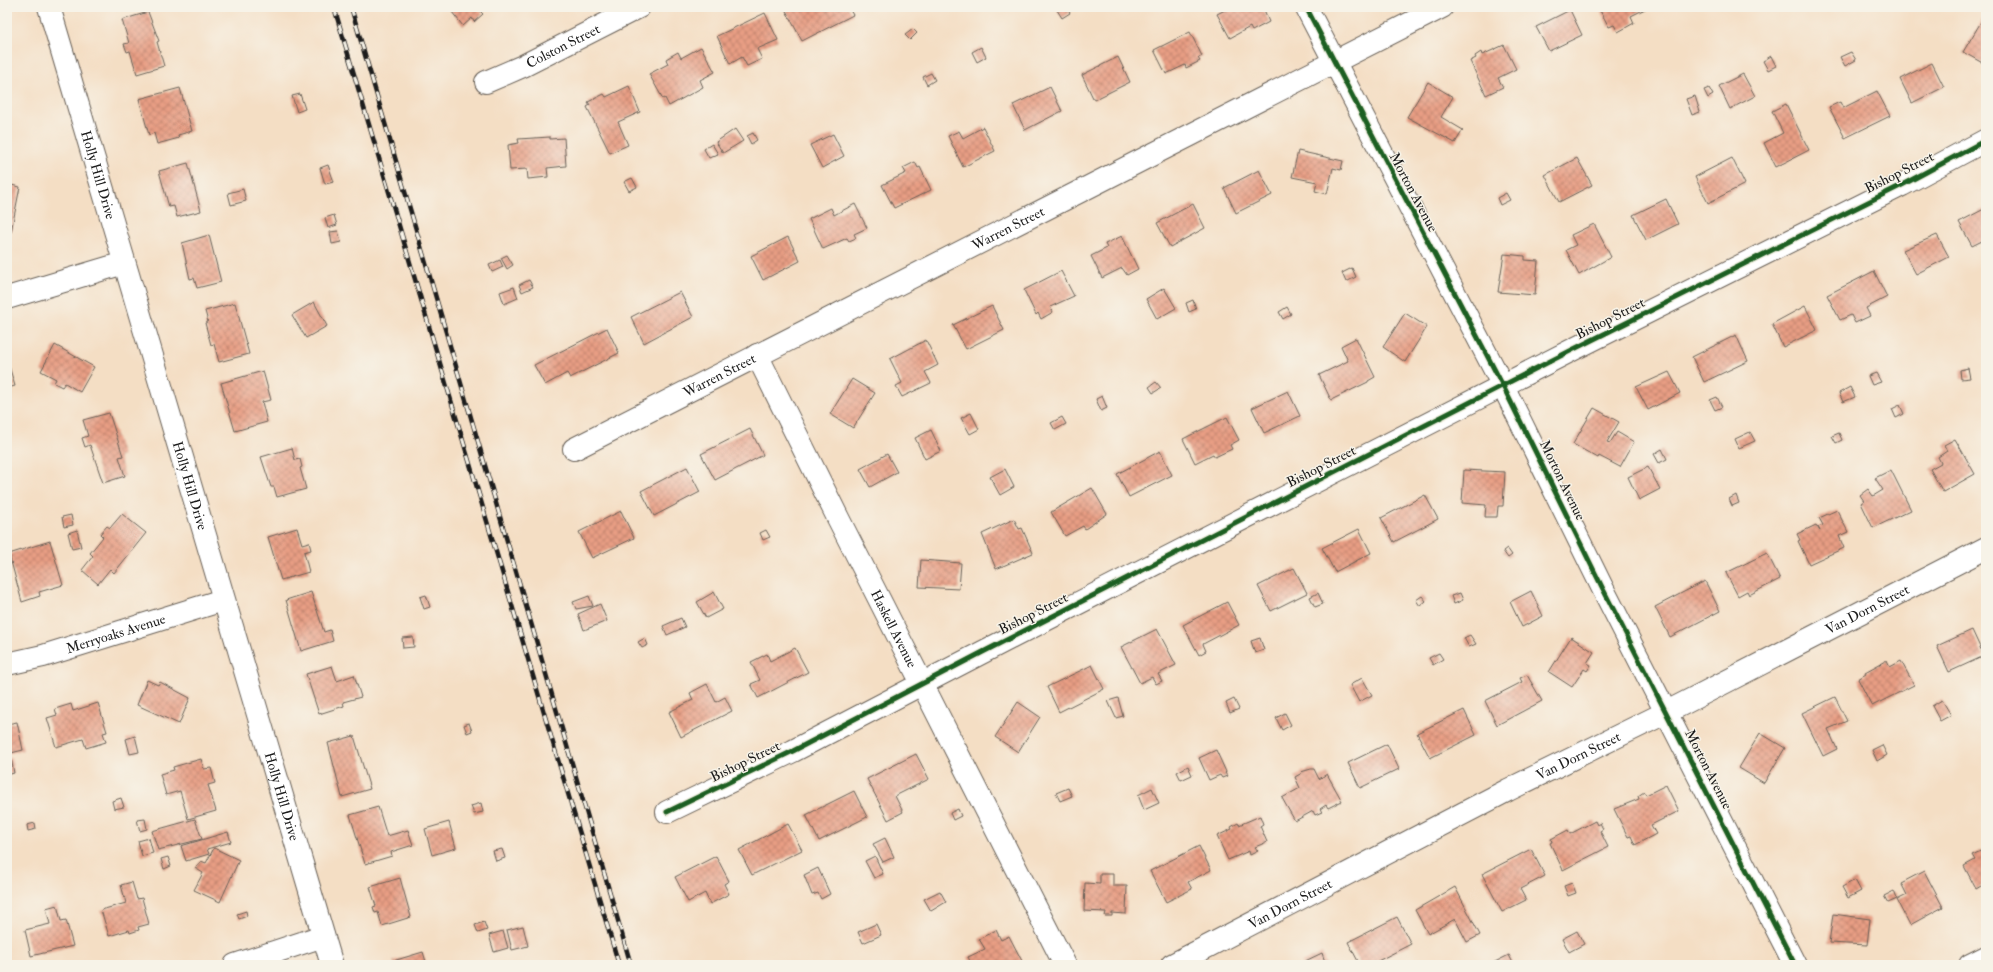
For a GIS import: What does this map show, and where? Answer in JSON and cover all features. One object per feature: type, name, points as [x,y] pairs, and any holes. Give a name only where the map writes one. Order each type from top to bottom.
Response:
[{"type":"street","name":"Holly Hill Drive","points":[[49,7],[332,965]]},
{"type":"street","name":"Colston Street","points":[[486,82],[523,66],[639,7]]},
{"type":"street","name":"Morton Avenue","points":[[1306,7],[1334,64],[1503,386],[1603,589],[1795,965]]},
{"type":"street","name":"Warren Street","points":[[574,449],[1334,64],[1442,7]]},
{"type":"street","name":"Bishop Street","points":[[667,812],[793,751],[1503,386],[1902,185],[1986,140]]},
{"type":"street","points":[[7,298],[124,263]]},
{"type":"street","name":"Haskell Avenue","points":[[758,355],[839,520],[1065,965]]},
{"type":"street","name":"Van Dorn Street","points":[[1172,965],[1508,790],[1667,712],[1986,548]]},
{"type":"street","name":"Merryoaks Avenue","points":[[7,664],[43,656],[223,600]]},
{"type":"street","points":[[235,965],[323,936]]},
{"type":"street","points":[[1970,965],[1986,957]]},
{"type":"building","points":[[448,7],[485,7],[480,11],[483,14],[474,22],[472,18],[463,26]]},
{"type":"building","points":[[784,7],[848,7],[853,15],[802,41]]},
{"type":"building","points":[[1066,7],[1070,13],[1062,18],[1057,10]]},
{"type":"building","points":[[1231,7],[1263,7],[1269,22],[1252,31],[1250,27],[1230,38],[1217,14]]},
{"type":"building","points":[[1598,7],[1649,7],[1631,16],[1634,23],[1618,32],[1614,25],[1609,27]]},
{"type":"building","points":[[1570,10],[1582,35],[1549,51],[1536,27]]},
{"type":"building","points":[[148,12],[159,41],[157,42],[164,66],[137,74],[130,51],[127,52],[124,44],[129,43],[122,20]]},
{"type":"building","points":[[765,13],[778,40],[757,49],[762,59],[747,66],[742,57],[730,64],[717,36]]},
{"type":"building","points":[[1984,17],[1986,19],[1986,65],[1963,52]]},
{"type":"building","points":[[913,29],[917,33],[910,40],[905,35]]},
{"type":"building","points":[[1190,32],[1202,56],[1198,58],[1200,61],[1186,68],[1185,65],[1166,74],[1154,50]]},
{"type":"building","points":[[1504,45],[1516,69],[1498,78],[1503,87],[1486,95],[1470,61],[1476,58],[1475,56],[1481,52],[1482,55]]},
{"type":"building","points":[[701,47],[715,72],[700,80],[703,87],[669,106],[665,98],[663,99],[649,74],[668,64],[666,59],[678,52],[681,58]]},
{"type":"building","points":[[981,47],[986,57],[977,62],[972,52]]},
{"type":"building","points":[[1851,52],[1856,60],[1845,66],[1840,57]]},
{"type":"building","points":[[1771,56],[1776,66],[1768,70],[1763,61]]},
{"type":"building","points":[[1118,57],[1130,82],[1094,100],[1082,75]]},
{"type":"building","points":[[1932,63],[1944,87],[1912,103],[1900,79]]},
{"type":"building","points":[[931,73],[935,80],[927,85],[923,77]]},
{"type":"building","points":[[1743,74],[1755,96],[1730,109],[1719,86]]},
{"type":"building","points":[[1428,82],[1453,97],[1441,117],[1463,130],[1455,143],[1407,117]]},
{"type":"building","points":[[629,86],[640,112],[618,122],[628,145],[610,153],[587,107],[590,105],[588,102],[604,94],[606,97]]},
{"type":"building","points":[[1050,87],[1062,111],[1025,130],[1013,105]]},
{"type":"building","points":[[180,88],[192,131],[178,135],[179,138],[157,144],[154,133],[149,135],[139,99]]},
{"type":"building","points":[[1709,88],[1713,95],[1708,98],[1704,90]]},
{"type":"building","points":[[1877,91],[1890,116],[1845,138],[1829,107],[1840,102],[1843,108]]},
{"type":"building","points":[[300,94],[305,109],[297,112],[292,96]]},
{"type":"building","points":[[1695,96],[1700,112],[1692,115],[1686,99]]},
{"type":"building","points":[[1786,104],[1809,150],[1776,167],[1764,143],[1783,133],[1772,111]]},
{"type":"building","points":[[983,127],[995,151],[963,167],[948,136],[959,131],[963,138]]},
{"type":"building","points":[[735,129],[743,141],[723,153],[716,142]]},
{"type":"building","points":[[753,133],[757,140],[751,144],[747,136]]},
{"type":"building","points":[[833,134],[844,156],[822,168],[810,145]]},
{"type":"building","points":[[550,137],[550,139],[564,138],[566,166],[547,168],[548,177],[528,179],[527,169],[510,170],[508,145],[519,143],[518,139]]},
{"type":"building","points":[[712,144],[718,154],[709,158],[704,149]]},
{"type":"building","points":[[1298,151],[1343,161],[1341,170],[1333,168],[1327,194],[1315,191],[1317,182],[1292,177]]},
{"type":"building","points":[[1577,158],[1592,185],[1559,202],[1545,175]]},
{"type":"building","points":[[1732,158],[1745,184],[1708,203],[1695,177]]},
{"type":"building","points":[[915,162],[918,168],[920,167],[931,190],[894,208],[882,185],[906,173],[903,168]]},
{"type":"building","points":[[188,163],[201,211],[177,217],[174,206],[169,207],[159,171]]},
{"type":"building","points":[[328,165],[334,182],[325,184],[320,168]]},
{"type":"building","points":[[1259,170],[1272,195],[1236,213],[1224,188]]},
{"type":"building","points":[[632,178],[637,187],[629,191],[624,182]]},
{"type":"building","points":[[7,184],[20,187],[11,232],[7,231]]},
{"type":"building","points":[[243,189],[246,201],[231,205],[228,193]]},
{"type":"building","points":[[1506,193],[1510,200],[1500,205],[1497,198]]},
{"type":"building","points":[[1666,199],[1678,224],[1646,240],[1633,215]]},
{"type":"building","points":[[855,204],[867,228],[854,234],[856,238],[849,241],[847,238],[823,249],[809,219],[831,208],[834,215]]},
{"type":"building","points":[[1193,204],[1205,228],[1170,247],[1157,223]]},
{"type":"building","points":[[1986,208],[1986,239],[1972,246],[1959,222]]},
{"type":"building","points":[[334,215],[337,225],[328,228],[325,218]]},
{"type":"building","points":[[1594,224],[1611,257],[1579,275],[1566,250],[1576,245],[1571,235]]},
{"type":"building","points":[[338,231],[341,242],[332,244],[330,232]]},
{"type":"building","points":[[209,235],[221,282],[197,288],[194,278],[190,279],[182,243]]},
{"type":"building","points":[[1937,235],[1949,257],[1916,274],[1903,250]]},
{"type":"building","points":[[1122,236],[1138,269],[1127,275],[1122,268],[1102,278],[1091,256],[1107,248],[1105,244]]},
{"type":"building","points":[[788,237],[800,261],[763,280],[751,256]]},
{"type":"building","points":[[1504,254],[1525,256],[1525,260],[1538,261],[1535,295],[1498,292]]},
{"type":"building","points":[[507,255],[513,265],[507,269],[501,258]]},
{"type":"building","points":[[500,260],[503,267],[492,272],[489,265]]},
{"type":"building","points":[[1352,268],[1356,277],[1346,282],[1342,273]]},
{"type":"building","points":[[1061,271],[1074,296],[1050,307],[1053,312],[1041,319],[1038,313],[1036,315],[1024,290]]},
{"type":"building","points":[[1874,271],[1887,297],[1866,308],[1870,316],[1855,323],[1851,315],[1840,320],[1827,295]]},
{"type":"building","points":[[529,280],[533,287],[522,292],[519,285]]},
{"type":"building","points":[[514,287],[518,298],[504,304],[500,292]]},
{"type":"building","points":[[1164,288],[1176,308],[1157,319],[1146,299]]},
{"type":"building","points":[[680,292],[693,317],[644,343],[631,317]]},
{"type":"building","points":[[1193,300],[1196,309],[1189,312],[1186,303]]},
{"type":"building","points":[[314,302],[327,326],[306,338],[292,315]]},
{"type":"building","points":[[235,303],[249,354],[219,362],[214,344],[211,345],[205,323],[208,322],[205,311]]},
{"type":"building","points":[[992,306],[1004,330],[966,349],[953,325]]},
{"type":"building","points":[[1805,306],[1817,330],[1783,347],[1772,324]]},
{"type":"building","points":[[1287,307],[1291,314],[1283,319],[1279,312]]},
{"type":"building","points":[[1405,313],[1427,327],[1405,362],[1383,347]]},
{"type":"building","points":[[607,328],[619,353],[570,378],[567,373],[545,385],[534,365]]},
{"type":"building","points":[[1736,335],[1748,361],[1704,382],[1692,357]]},
{"type":"building","points":[[1356,338],[1375,377],[1331,400],[1319,375],[1348,361],[1341,346]]},
{"type":"building","points":[[926,340],[938,365],[925,372],[931,383],[902,397],[896,386],[902,383],[890,359]]},
{"type":"building","points":[[55,345],[94,367],[80,392],[65,383],[62,387],[54,383],[56,379],[41,371]]},
{"type":"building","points":[[7,359],[15,386],[7,388]]},
{"type":"building","points":[[1968,368],[1970,378],[1961,379],[1960,370]]},
{"type":"building","points":[[263,371],[271,400],[262,402],[267,422],[235,431],[221,383]]},
{"type":"building","points":[[1669,372],[1680,393],[1648,410],[1636,387]]},
{"type":"building","points":[[1876,373],[1881,382],[1872,385],[1868,376]]},
{"type":"building","points":[[852,379],[875,393],[853,428],[830,414]]},
{"type":"building","points":[[1156,382],[1161,388],[1153,393],[1149,387]]},
{"type":"building","points":[[1850,387],[1855,397],[1843,402],[1839,393]]},
{"type":"building","points":[[1288,391],[1300,416],[1264,433],[1252,408]]},
{"type":"building","points":[[1102,396],[1107,408],[1101,411],[1096,399]]},
{"type":"building","points":[[1717,397],[1722,407],[1715,410],[1710,400]]},
{"type":"building","points":[[1900,405],[1904,414],[1896,418],[1892,409]]},
{"type":"building","points":[[1594,408],[1619,422],[1607,442],[1610,443],[1617,432],[1634,442],[1620,467],[1599,456],[1598,458],[1573,444]]},
{"type":"building","points":[[109,413],[123,456],[119,457],[125,476],[103,483],[90,445],[85,447],[82,438],[88,436],[83,420]]},
{"type":"building","points":[[971,413],[979,429],[970,434],[961,418]]},
{"type":"building","points":[[1062,417],[1066,424],[1055,430],[1051,423]]},
{"type":"building","points":[[1227,417],[1239,440],[1230,445],[1232,449],[1215,457],[1213,454],[1195,463],[1183,439]]},
{"type":"building","points":[[750,429],[763,455],[715,480],[701,454]]},
{"type":"building","points":[[931,430],[941,451],[925,459],[915,438]]},
{"type":"building","points":[[1750,432],[1755,441],[1739,448],[1735,439]]},
{"type":"building","points":[[1839,433],[1842,440],[1836,443],[1832,436]]},
{"type":"building","points":[[1955,439],[1975,474],[1943,492],[1930,469],[1941,463],[1938,457],[1947,451],[1944,445]]},
{"type":"building","points":[[292,448],[295,460],[300,459],[302,467],[300,468],[306,489],[277,497],[274,487],[271,487],[261,457]]},
{"type":"building","points":[[1662,449],[1667,459],[1659,463],[1654,454]]},
{"type":"building","points":[[1160,451],[1172,475],[1129,497],[1117,474]]},
{"type":"building","points":[[887,454],[897,472],[870,487],[860,469]]},
{"type":"building","points":[[687,467],[700,492],[654,516],[641,491]]},
{"type":"building","points":[[1648,467],[1660,489],[1639,500],[1628,477]]},
{"type":"building","points":[[1005,469],[1014,487],[1000,495],[990,477]]},
{"type":"building","points":[[1464,470],[1505,472],[1503,506],[1498,506],[1497,517],[1485,517],[1486,505],[1462,503]]},
{"type":"building","points":[[1891,470],[1911,510],[1873,528],[1861,503],[1864,501],[1860,495],[1868,489],[1873,496],[1883,490],[1875,478]]},
{"type":"building","points":[[1092,488],[1107,514],[1085,529],[1083,526],[1065,536],[1051,512]]},
{"type":"building","points":[[1425,495],[1438,519],[1394,542],[1381,518]]},
{"type":"building","points":[[1736,495],[1739,503],[1732,506],[1729,499]]},
{"type":"building","points":[[1837,510],[1848,532],[1839,536],[1844,548],[1809,564],[1798,541],[1800,540],[1797,534],[1816,525],[1820,531],[1818,527],[1823,525],[1819,518]]},
{"type":"building","points":[[621,511],[634,538],[592,558],[579,532]]},
{"type":"building","points":[[122,514],[146,533],[114,573],[110,569],[98,584],[82,570],[93,556],[90,553],[103,537],[100,534],[107,526],[110,528]]},
{"type":"building","points":[[71,515],[73,525],[64,527],[62,517]]},
{"type":"building","points":[[1014,519],[1019,529],[1022,528],[1033,553],[996,569],[982,534]]},
{"type":"building","points":[[297,528],[302,544],[309,542],[311,550],[304,552],[309,572],[281,580],[268,537]]},
{"type":"building","points":[[1359,529],[1371,553],[1335,572],[1322,548]]},
{"type":"building","points":[[77,530],[81,547],[72,549],[68,533]]},
{"type":"building","points":[[766,530],[770,537],[763,540],[760,533]]},
{"type":"building","points":[[50,541],[63,585],[39,592],[40,596],[22,602],[9,554]]},
{"type":"building","points":[[1507,548],[1512,555],[1508,558],[1503,551]]},
{"type":"building","points":[[1767,553],[1780,579],[1749,595],[1747,591],[1738,596],[1726,573]]},
{"type":"building","points":[[921,560],[961,563],[959,589],[919,587]]},
{"type":"building","points":[[1294,568],[1307,593],[1271,611],[1258,586]]},
{"type":"building","points":[[1705,581],[1720,611],[1670,637],[1655,607]]},
{"type":"building","points":[[1531,591],[1543,616],[1522,627],[1510,602]]},
{"type":"building","points":[[311,592],[324,632],[330,630],[333,641],[301,651],[286,600]]},
{"type":"building","points":[[714,592],[723,609],[706,618],[697,602]]},
{"type":"building","points":[[1318,593],[1323,604],[1315,607],[1310,597]]},
{"type":"building","points":[[1460,593],[1463,600],[1454,604],[1451,596]]},
{"type":"building","points":[[426,595],[430,607],[424,609],[420,597]]},
{"type":"building","points":[[589,596],[593,606],[576,609],[573,602]]},
{"type":"building","points":[[1422,596],[1426,601],[1420,606],[1416,600]]},
{"type":"building","points":[[1227,602],[1239,625],[1203,644],[1206,651],[1199,655],[1183,625]]},
{"type":"building","points":[[600,604],[607,621],[584,630],[578,614]]},
{"type":"building","points":[[681,618],[685,627],[667,635],[663,626]]},
{"type":"building","points":[[1157,629],[1176,665],[1158,674],[1162,681],[1156,684],[1152,677],[1140,683],[1121,647]]},
{"type":"building","points":[[1972,630],[1984,656],[1949,672],[1937,646]]},
{"type":"building","points":[[1470,635],[1476,644],[1469,647],[1464,638]]},
{"type":"building","points":[[413,637],[414,647],[403,648],[402,638]]},
{"type":"building","points":[[1571,637],[1594,652],[1587,663],[1591,665],[1587,671],[1584,669],[1572,687],[1549,672]]},
{"type":"building","points":[[645,638],[648,645],[642,648],[638,642]]},
{"type":"building","points":[[1260,638],[1264,650],[1255,653],[1251,641]]},
{"type":"building","points":[[795,648],[808,672],[758,698],[751,684],[760,680],[751,662],[767,654],[770,661]]},
{"type":"building","points":[[1439,653],[1443,659],[1433,665],[1429,658]]},
{"type":"building","points":[[1887,660],[1890,667],[1901,661],[1914,685],[1872,706],[1858,679],[1866,674],[1865,672]]},
{"type":"building","points":[[1092,665],[1104,689],[1059,712],[1047,687]]},
{"type":"building","points":[[332,666],[337,681],[354,675],[361,697],[343,702],[344,706],[319,714],[306,674]]},
{"type":"building","points":[[1527,675],[1542,701],[1497,725],[1485,701],[1522,682],[1520,678]]},
{"type":"building","points":[[1362,678],[1372,695],[1359,702],[1350,685]]},
{"type":"building","points":[[147,680],[158,685],[160,682],[190,698],[179,724],[137,705]]},
{"type":"building","points":[[707,684],[716,702],[725,697],[732,711],[681,737],[669,712],[693,700],[690,693]]},
{"type":"building","points":[[1835,697],[1847,721],[1828,729],[1837,749],[1823,756],[1802,713]]},
{"type":"building","points":[[1118,698],[1123,716],[1116,718],[1108,701]]},
{"type":"building","points":[[1234,699],[1239,709],[1230,713],[1226,703]]},
{"type":"building","points":[[1942,700],[1951,715],[1940,721],[1932,706]]},
{"type":"building","points":[[1018,702],[1040,717],[1018,752],[995,737]]},
{"type":"building","points":[[98,703],[107,732],[103,733],[106,742],[86,748],[83,739],[56,747],[47,718],[57,715],[55,709],[71,704],[73,711]]},
{"type":"building","points":[[1464,710],[1476,735],[1430,758],[1417,733]]},
{"type":"building","points":[[1285,713],[1291,725],[1282,730],[1276,718]]},
{"type":"building","points":[[17,722],[23,750],[7,754],[7,724]]},
{"type":"building","points":[[469,723],[472,731],[467,733],[464,725]]},
{"type":"building","points":[[1760,733],[1785,748],[1764,783],[1739,768]]},
{"type":"building","points":[[135,736],[139,752],[130,754],[126,739]]},
{"type":"building","points":[[354,736],[370,789],[342,797],[328,743]]},
{"type":"building","points":[[1387,744],[1399,769],[1360,788],[1348,763]]},
{"type":"building","points":[[1882,745],[1887,755],[1877,761],[1872,750]]},
{"type":"building","points":[[1216,750],[1227,776],[1222,778],[1220,775],[1209,780],[1199,758]]},
{"type":"building","points":[[916,754],[929,779],[895,796],[903,812],[888,820],[867,779]]},
{"type":"building","points":[[11,758],[14,773],[7,775],[7,759]]},
{"type":"building","points":[[201,759],[204,769],[211,768],[215,783],[208,785],[216,811],[188,819],[180,791],[166,795],[160,774],[174,770],[173,767]]},
{"type":"building","points":[[1188,766],[1192,775],[1181,780],[1177,772]]},
{"type":"building","points":[[1314,769],[1319,779],[1327,774],[1342,801],[1328,808],[1326,805],[1320,809],[1322,812],[1315,815],[1313,811],[1295,821],[1282,798],[1300,788],[1295,777],[1302,773],[1301,772]]},
{"type":"building","points":[[1666,785],[1679,811],[1651,825],[1656,834],[1635,845],[1631,836],[1628,837],[1614,809],[1639,799],[1638,796],[1644,792],[1646,795]]},
{"type":"building","points":[[1068,788],[1072,796],[1060,801],[1056,793]]},
{"type":"building","points":[[1152,788],[1159,803],[1144,810],[1138,795]]},
{"type":"building","points":[[854,791],[867,817],[819,841],[806,815]]},
{"type":"building","points":[[121,798],[124,807],[114,809],[112,801]]},
{"type":"building","points":[[481,803],[483,812],[474,814],[471,806]]},
{"type":"building","points":[[378,807],[387,836],[408,830],[413,845],[391,852],[392,856],[365,864],[350,815]]},
{"type":"building","points":[[958,809],[961,816],[953,820],[950,813]]},
{"type":"building","points":[[1260,816],[1263,824],[1260,826],[1267,842],[1255,847],[1258,851],[1250,855],[1249,851],[1228,860],[1217,836],[1232,829],[1231,827],[1238,823],[1239,825]]},
{"type":"building","points":[[145,819],[147,829],[140,831],[137,820]]},
{"type":"building","points":[[195,819],[202,839],[158,850],[152,831]]},
{"type":"building","points":[[1595,821],[1597,825],[1600,823],[1603,829],[1600,831],[1608,847],[1563,870],[1550,843],[1552,842],[1551,839],[1568,830],[1570,834]]},
{"type":"building","points":[[449,822],[456,848],[432,855],[425,829]]},
{"type":"building","points":[[35,823],[36,829],[28,831],[27,825]]},
{"type":"building","points":[[788,824],[802,850],[752,875],[739,850]]},
{"type":"building","points":[[228,832],[231,842],[207,849],[209,854],[186,861],[181,846]]},
{"type":"building","points":[[149,838],[153,853],[142,856],[138,841]]},
{"type":"building","points":[[885,838],[894,857],[883,862],[873,844]]},
{"type":"building","points":[[1199,846],[1211,870],[1188,882],[1192,889],[1166,902],[1150,871]]},
{"type":"building","points":[[214,848],[239,860],[220,902],[194,890],[203,873],[195,868],[201,861],[206,863]]},
{"type":"building","points":[[502,849],[505,858],[496,861],[493,851]]},
{"type":"building","points":[[1531,849],[1545,876],[1520,889],[1526,900],[1502,912],[1482,874]]},
{"type":"building","points":[[1981,851],[1984,856],[1986,855],[1986,883],[1976,889],[1964,866],[1975,860],[1972,855]]},
{"type":"building","points":[[716,856],[729,881],[724,884],[729,894],[710,904],[705,893],[688,902],[675,877]]},
{"type":"building","points":[[875,856],[883,874],[874,878],[865,861]]},
{"type":"building","points":[[168,857],[171,866],[164,869],[161,859]]},
{"type":"building","points":[[818,868],[830,894],[821,899],[818,893],[812,895],[804,875]]},
{"type":"building","points":[[1924,871],[1943,907],[1910,925],[1897,900],[1907,895],[1901,883]]},
{"type":"building","points":[[1100,874],[1113,874],[1113,886],[1127,886],[1126,914],[1112,913],[1112,916],[1105,916],[1106,912],[1084,911],[1085,883],[1100,884]]},
{"type":"building","points":[[400,878],[411,917],[382,926],[378,912],[375,913],[373,907],[376,906],[370,887]]},
{"type":"building","points":[[1855,880],[1861,891],[1848,898],[1842,887]]},
{"type":"building","points":[[132,882],[137,899],[142,898],[149,924],[138,927],[139,930],[130,933],[129,930],[109,936],[101,910],[126,903],[121,885]]},
{"type":"building","points":[[1572,883],[1576,893],[1568,896],[1564,886]]},
{"type":"building","points":[[1455,887],[1480,935],[1467,942],[1455,919],[1428,934],[1415,910]]},
{"type":"building","points":[[940,891],[946,902],[931,911],[924,899]]},
{"type":"building","points":[[1894,891],[1897,899],[1888,903],[1884,896]]},
{"type":"building","points":[[57,905],[61,921],[66,920],[73,946],[31,956],[25,930],[50,924],[46,908]]},
{"type":"building","points":[[246,911],[247,916],[239,919],[237,914]]},
{"type":"building","points":[[1833,914],[1870,919],[1867,945],[1829,943]]},
{"type":"building","points":[[1397,917],[1411,944],[1370,965],[1360,965],[1348,942]]},
{"type":"building","points":[[484,922],[487,930],[478,933],[475,925]]},
{"type":"building","points":[[876,924],[881,935],[863,943],[858,932]]},
{"type":"building","points":[[523,926],[528,946],[512,950],[507,930]]},
{"type":"building","points":[[996,930],[1001,940],[1009,936],[1022,961],[1015,965],[972,965],[968,957],[985,949],[979,939]]},
{"type":"building","points":[[503,931],[508,948],[494,952],[489,935]]},
{"type":"building","points":[[1577,931],[1584,944],[1569,952],[1562,939]]},
{"type":"building","points":[[423,952],[427,965],[395,965],[393,961]]},
{"type":"building","points":[[1322,953],[1326,965],[1302,965],[1301,963]]},
{"type":"building","points":[[1509,955],[1514,965],[1491,964]]},
{"type":"railway","points":[[334,7],[619,965]]},
{"type":"railway","points":[[351,7],[631,965]]},
{"type":"cycle path","points":[[1306,7],[1503,386],[1603,589],[1795,965]]},
{"type":"cycle path","points":[[667,812],[793,751],[1572,350],[1902,185],[1986,140]]}]
